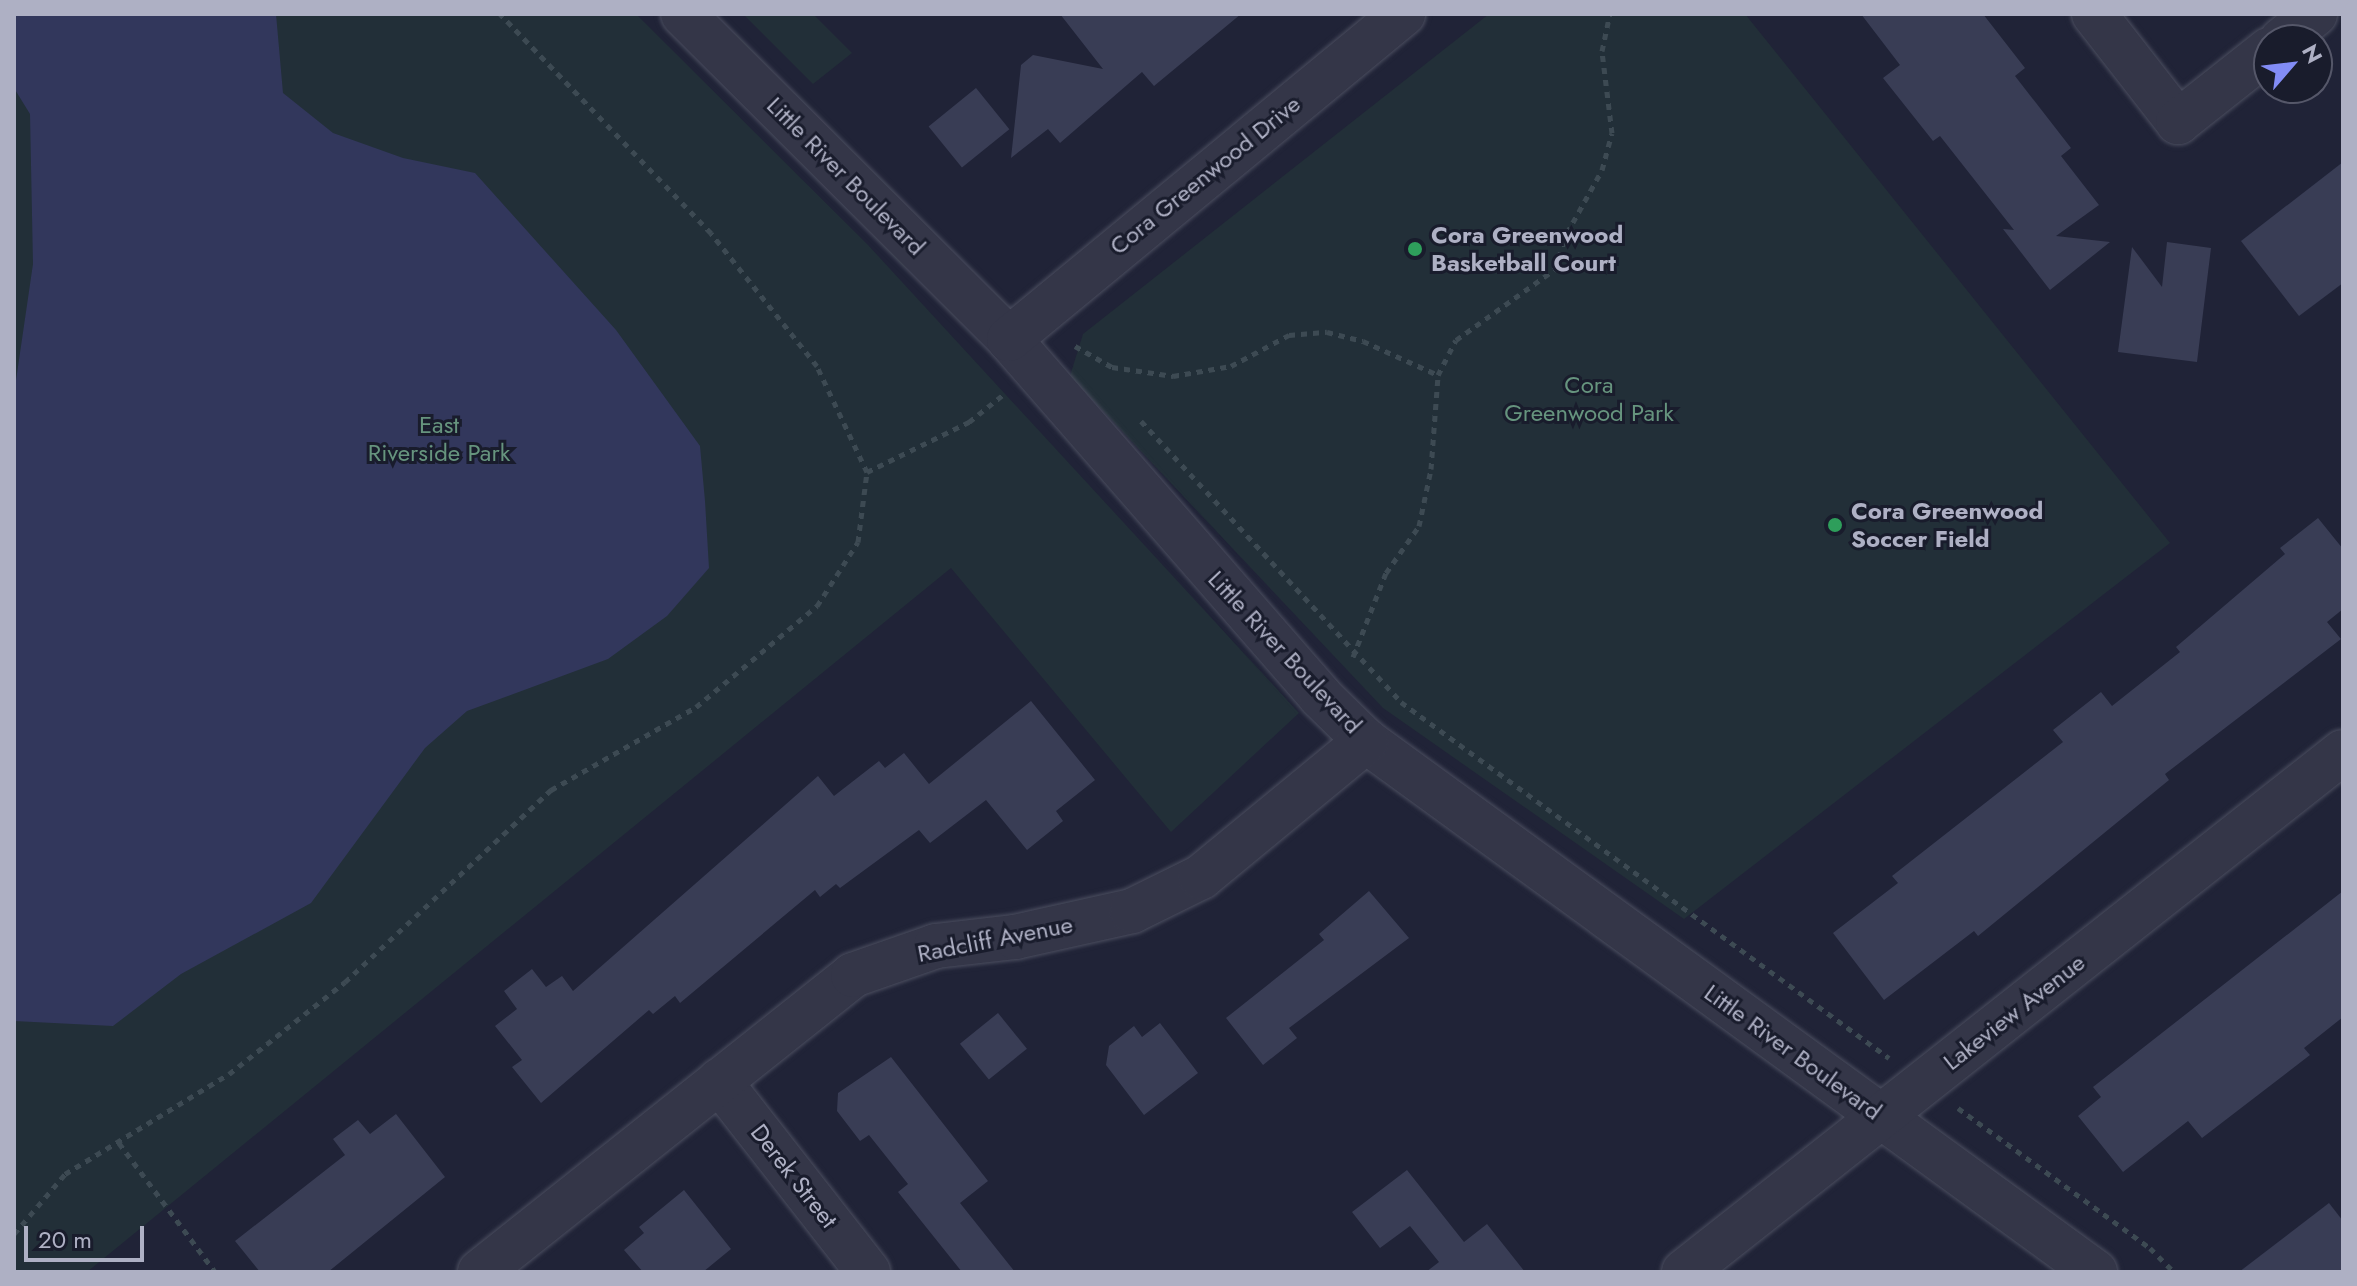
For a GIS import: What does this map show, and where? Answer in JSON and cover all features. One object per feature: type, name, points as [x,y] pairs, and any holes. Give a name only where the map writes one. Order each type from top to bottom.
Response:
[{"type":"street","name":"Little River Boulevard","points":[[683,14],[1025,325],[1321,697],[1366,741],[2095,1272]]},
{"type":"street","name":"Cora Greenwood Drive","points":[[1025,325],[1403,14]]},
{"type":"street","points":[[2094,14],[2178,122],[2253,63]]},
{"type":"street","name":"Radcliff Avenue","points":[[480,1272],[853,975],[936,946],[1015,937],[1132,911],[1201,877],[1366,741]]},
{"type":"street","name":"Lakeview Avenue","points":[[1684,1272],[2343,752]]},
{"type":"street","name":"Derek Street","points":[[719,1081],[868,1272]]},
{"type":"path","points":[[14,1234],[65,1174],[229,1074],[345,982],[551,790],[696,707],[817,606],[858,542],[867,472],[817,366],[721,245],[500,14]]},
{"type":"path","points":[[1354,655],[1386,573],[1419,526],[1431,469],[1438,375],[1456,340],[1555,269],[1567,233],[1602,170],[1612,133],[1602,51],[1610,14]]},
{"type":"path","points":[[1025,325],[1073,345],[1112,367],[1173,376],[1231,366],[1289,335],[1327,332],[1363,341],[1438,375]]},
{"type":"path","points":[[1073,345],[1091,366]]},
{"type":"path","points":[[867,472],[969,422],[995,400]]},
{"type":"path","points":[[1131,410],[1354,655],[1401,702],[2150,1248],[2174,1272]]},
{"type":"path","points":[[119,1143],[215,1272]]},
{"type":"green space","name":"East Riverside Park","points":[[14,14],[636,14],[868,245],[1299,713],[1171,832],[951,568],[87,1272],[14,1272]]},
{"type":"green space","points":[[743,14],[813,14],[852,53],[813,84]]},
{"type":"green space","name":"Cora Greenwood Park","points":[[1489,14],[1745,14],[2170,543],[1684,919],[1383,708],[1070,376],[1083,334]]},
{"type":"water","points":[[14,14],[276,14],[283,93],[333,133],[403,158],[475,173],[616,330],[700,446],[709,568],[667,616],[608,659],[467,711],[425,748],[311,903],[181,974],[113,1026],[14,1021],[14,394],[33,264],[30,114],[14,88]]},
{"type":"building","points":[[1060,14],[1241,14],[1154,86],[1142,72],[1060,143],[1048,129],[1011,158],[1021,65],[1033,55],[1103,69]]},
{"type":"building","points":[[1861,14],[1983,14],[2025,68],[2015,76],[2071,148],[2061,156],[2099,205],[2056,236],[2110,242],[2050,290],[2003,229],[2014,230],[1940,136],[1933,141],[1883,78],[1900,65]]},
{"type":"building","points":[[976,88],[1009,129],[962,168],[929,126]]},
{"type":"building","points":[[2343,162],[2343,283],[2299,316],[2241,241]]},
{"type":"building","points":[[2167,242],[2211,248],[2197,362],[2118,352],[2132,247],[2162,287]]},
{"type":"building","points":[[2318,518],[2343,549],[2343,609],[2327,622],[2341,639],[2165,774],[2169,780],[1978,936],[1974,931],[1884,1000],[1833,933],[1898,883],[1892,876],[2063,742],[2053,730],[2101,692],[2112,706],[2180,652],[2176,647],[2285,554],[2280,548]]},
{"type":"building","points":[[1031,701],[1095,780],[1056,811],[1063,821],[1027,850],[986,800],[930,843],[919,830],[840,888],[836,884],[820,897],[815,890],[680,1003],[675,996],[653,1014],[649,1010],[541,1103],[512,1067],[522,1060],[495,1026],[517,1009],[504,991],[532,969],[546,987],[562,976],[573,991],[818,776],[834,796],[879,761],[885,768],[904,753],[929,784]]},
{"type":"building","points":[[1369,891],[1409,938],[1289,1028],[1297,1038],[1263,1065],[1226,1018],[1324,940],[1319,934]]},
{"type":"building","points":[[2343,891],[2343,1017],[2304,1048],[2310,1055],[2202,1138],[2188,1121],[2123,1172],[2078,1116],[2101,1097],[2093,1087]]},
{"type":"building","points":[[998,1013],[1027,1049],[989,1080],[960,1044]]},
{"type":"building","points":[[1160,1023],[1198,1073],[1144,1115],[1106,1065],[1109,1046],[1134,1026],[1142,1037]]},
{"type":"building","points":[[891,1057],[988,1181],[960,1203],[1015,1272],[962,1272],[898,1192],[908,1184],[869,1135],[860,1141],[837,1111],[838,1093]]},
{"type":"building","points":[[396,1114],[445,1177],[328,1272],[260,1272],[235,1241],[345,1155],[333,1139],[358,1120],[370,1134]]},
{"type":"building","points":[[1407,1170],[1464,1242],[1487,1224],[1525,1272],[1426,1272],[1439,1262],[1410,1226],[1380,1248],[1352,1212]]},
{"type":"building","points":[[684,1190],[731,1249],[703,1272],[643,1272],[624,1250],[644,1233],[639,1227]]},
{"type":"building","points":[[2329,1203],[2343,1221],[2343,1272],[2239,1272]]},
{"type":"place","name":"Cora Greenwood Basketball Court","points":[[1415,249]]},
{"type":"place","name":"Cora Greenwood Soccer Field","points":[[1835,525]]}]
